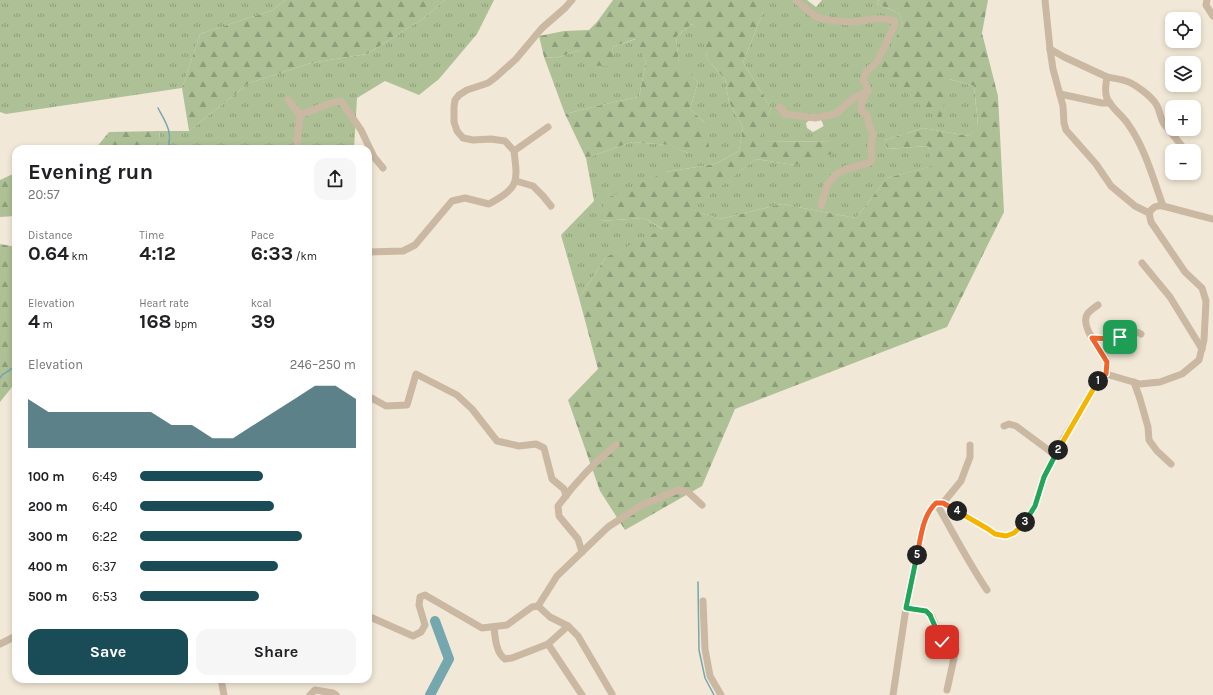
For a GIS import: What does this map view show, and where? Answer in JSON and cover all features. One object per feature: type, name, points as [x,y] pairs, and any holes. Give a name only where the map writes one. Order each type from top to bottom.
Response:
[{"type":"street","points":[[372,252],[403,251],[415,245],[452,201],[465,198],[489,204],[502,197],[512,189],[516,181],[514,151],[505,142],[491,139],[473,140],[463,138],[457,131],[454,122],[455,100],[459,95],[467,90],[488,83],[501,72],[516,59],[542,28],[572,0]]},
{"type":"street","points":[[796,0],[816,16],[828,19],[845,22],[874,19],[895,20],[890,36],[877,62],[866,72],[863,81],[867,84],[868,90],[862,102],[861,109],[864,114],[867,115],[868,125],[873,134],[871,146],[872,160],[869,163],[846,169],[835,175],[827,185],[821,206]]},
{"type":"street","points":[[1045,0],[1053,68],[1063,106],[1066,130],[1096,164],[1111,186],[1135,206],[1149,214]]},
{"type":"street","points":[[1207,0],[1206,5],[1213,16]]},
{"type":"street","points":[[1050,48],[1064,57],[1107,77],[1125,81],[1135,86],[1156,103],[1162,121],[1180,144]]},
{"type":"street","points":[[1107,77],[1105,91],[1106,96],[1128,124],[1143,151],[1163,206]]},
{"type":"street","points":[[779,107],[783,110],[784,114],[815,118],[835,114],[854,98],[868,90]]},
{"type":"street","points":[[1060,94],[1110,103]]},
{"type":"street","points":[[288,100],[300,115],[297,145]]},
{"type":"street","points":[[300,115],[331,103],[341,101],[361,130],[368,145]]},
{"type":"street","points":[[514,151],[548,127]]},
{"type":"street","points":[[372,153],[383,168]]},
{"type":"street","points":[[516,181],[533,186],[551,206]]},
{"type":"street","points":[[1106,374],[1140,384],[1160,382],[1182,374],[1199,360],[1204,340],[1206,301],[1202,288],[1185,272],[1151,222],[1149,214],[1152,208],[1163,206],[1213,219]]},
{"type":"street","points":[[1142,263],[1170,297],[1202,349]]},
{"type":"street","points":[[939,503],[995,534],[1006,536],[1014,533],[1025,521],[1035,506],[1044,477],[1063,439],[1101,378],[1106,374],[1107,362],[1092,338],[1086,322],[1086,316],[1098,305]]},
{"type":"street","points":[[1092,338],[1112,339],[1133,332],[1138,332],[1141,334]]},
{"type":"street","points":[[372,398],[386,406],[407,405],[416,374],[457,395],[472,409],[497,441],[519,446],[536,444],[544,448],[552,479],[564,489],[566,496]]},
{"type":"street","points":[[1134,382],[1148,427],[1149,440],[1157,451],[1171,464]]},
{"type":"street","points":[[1004,426],[1009,424],[1016,426],[1055,455]]},
{"type":"street","points":[[582,552],[578,539],[559,516],[558,506],[571,489],[600,458],[616,445]]},
{"type":"street","points":[[893,695],[906,608],[924,522],[932,507],[939,503],[961,480],[970,458],[970,445]]},
{"type":"street","points":[[372,618],[413,636],[421,632],[425,625],[419,605],[420,597],[425,595],[482,628],[507,625],[532,607],[538,606],[556,576],[608,527],[640,506],[678,490],[688,492],[702,505]]},
{"type":"street","points":[[939,503],[973,569],[987,590]]},
{"type":"street","points":[[703,601],[704,649],[710,676],[721,695]]},
{"type":"street","points":[[538,606],[550,617],[568,626],[578,636],[612,694]]},
{"type":"street","points":[[906,608],[926,611],[932,617],[942,642],[956,649],[947,690]]},
{"type":"street","points":[[494,627],[499,651],[501,656],[505,659],[512,658],[548,644],[568,626]]},
{"type":"street","points":[[0,644],[12,638]]},
{"type":"street","points":[[548,644],[582,695]]},
{"type":"street","points":[[222,683],[224,695]]},
{"type":"street","points":[[310,695],[315,690],[333,693],[336,695]]},
{"type":"green space","points":[[0,0],[285,0],[273,10],[200,34],[182,88],[6,114],[0,112]]},
{"type":"green space","points":[[285,0],[445,0],[424,18],[367,54],[311,63],[249,83],[189,131],[182,88],[200,34],[273,10]]},
{"type":"green space","points":[[445,0],[494,0],[477,34],[439,79],[419,95],[385,81],[357,98],[354,145],[158,145],[160,131],[189,131],[249,83],[311,63],[367,54],[424,18]]},
{"type":"green space","points":[[613,0],[763,0],[763,12],[743,62],[771,108],[758,142],[836,141],[834,153],[795,165],[756,159],[691,209],[720,219],[782,204],[856,218],[887,178],[932,166],[928,146],[887,149],[885,140],[923,128],[969,136],[978,125],[974,86],[949,79],[941,119],[914,101],[881,66],[903,24],[899,13],[877,4],[879,0],[988,0],[982,33],[998,96],[1004,212],[947,327],[735,409],[702,486],[625,530],[600,491],[568,400],[598,369],[579,298],[606,257],[663,229],[644,218],[600,221],[605,199],[666,172],[715,164],[739,151],[743,127],[729,102],[725,79],[707,59],[704,36],[692,24],[676,37],[679,63],[698,82],[690,109],[705,123],[709,147],[688,153],[669,145],[632,142],[586,158],[565,114],[639,97],[646,62],[635,39],[612,47],[616,67],[587,65],[580,50],[556,58],[544,57],[539,36],[564,31],[589,30],[597,22]]},
{"type":"green space","points":[[763,0],[807,0],[816,7],[822,0],[879,0],[877,4],[899,13],[903,24],[882,66],[891,75],[949,79],[974,86],[978,126],[969,136],[923,128],[885,140],[887,149],[928,146],[933,166],[887,178],[856,218],[782,204],[720,219],[690,209],[756,159],[795,165],[835,141],[757,142],[771,108],[743,62],[763,12]],"holes":[[[815,116],[820,118],[824,126],[813,132],[807,128],[806,123]]]},
{"type":"green space","points":[[692,24],[705,36],[707,59],[725,79],[729,102],[743,127],[739,151],[715,164],[666,172],[600,221],[644,218],[664,230],[606,257],[579,298],[561,235],[594,201],[586,158],[632,142],[670,145],[688,153],[705,123],[690,109],[698,82],[679,64],[676,37]]},
{"type":"green space","points":[[636,39],[646,62],[639,97],[565,114],[544,57],[556,58],[580,50],[615,66],[612,47]]},
{"type":"green space","points":[[160,131],[158,145],[98,145],[109,132]]},
{"type":"green space","points":[[12,174],[12,216],[0,217],[0,180]]},
{"type":"green space","points":[[0,244],[12,246],[12,387],[0,402]]},
{"type":"waterway","points":[[158,108],[168,127],[170,138],[168,145]]},
{"type":"waterway","points":[[0,378],[12,369]]},
{"type":"waterway","points":[[698,582],[699,650],[705,678],[714,695]]},
{"type":"waterway","points":[[430,695],[449,659],[435,621]]},
{"type":"route","points":[[942,642],[932,617],[926,611],[906,608],[924,522],[932,507],[936,503],[943,503],[995,534],[1006,536],[1014,533],[1025,521],[1035,506],[1044,477],[1063,439],[1101,378],[1106,374],[1108,368],[1107,362],[1092,338],[1112,339],[1120,337]]}]
